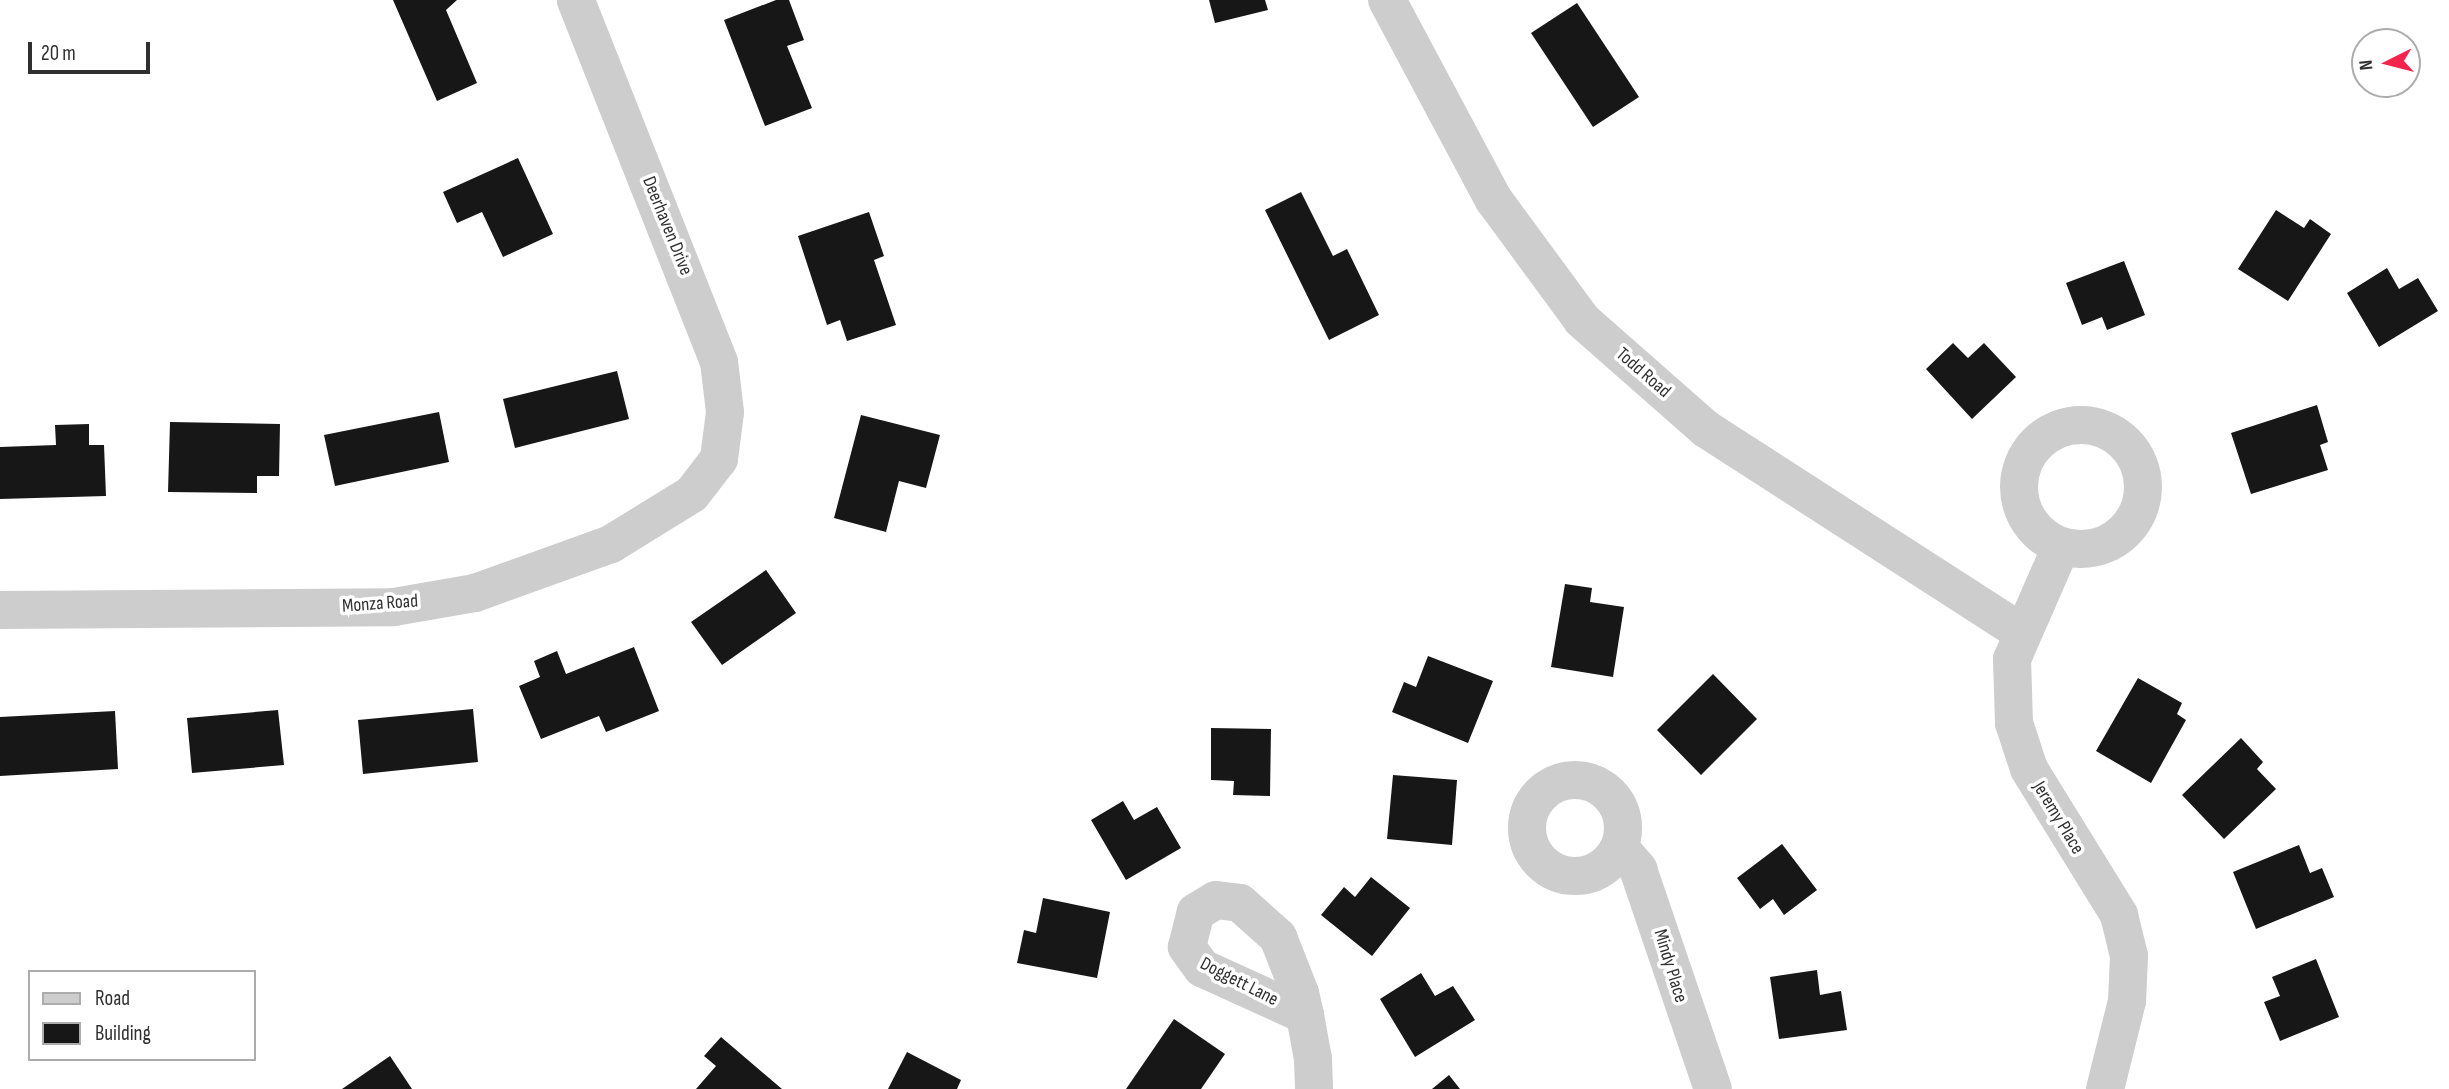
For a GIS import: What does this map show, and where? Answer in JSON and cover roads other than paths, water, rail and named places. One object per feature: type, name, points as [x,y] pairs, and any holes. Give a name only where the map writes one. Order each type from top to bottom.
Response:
[{"type":"street","name":"Deerhaven Drive","points":[[576,0],[711,335],[725,412],[719,459]]},
{"type":"street","name":"Todd Road","points":[[1387,0],[1494,200],[1582,320],[1706,429],[2020,631]]},
{"type":"street","name":"Monza Road","points":[[0,610],[394,607],[475,593],[654,523],[692,494],[719,459]]},
{"type":"street","name":"Jeremy Place","points":[[2061,547],[2020,631],[2012,659],[2014,723],[2029,769],[2119,915],[2129,956],[2127,1001],[2105,1089]]},
{"type":"street","name":"Mindy Place","points":[[1620,848],[1638,869],[1713,1089]]},
{"type":"street","points":[[1305,1015],[1314,1089]]}]
